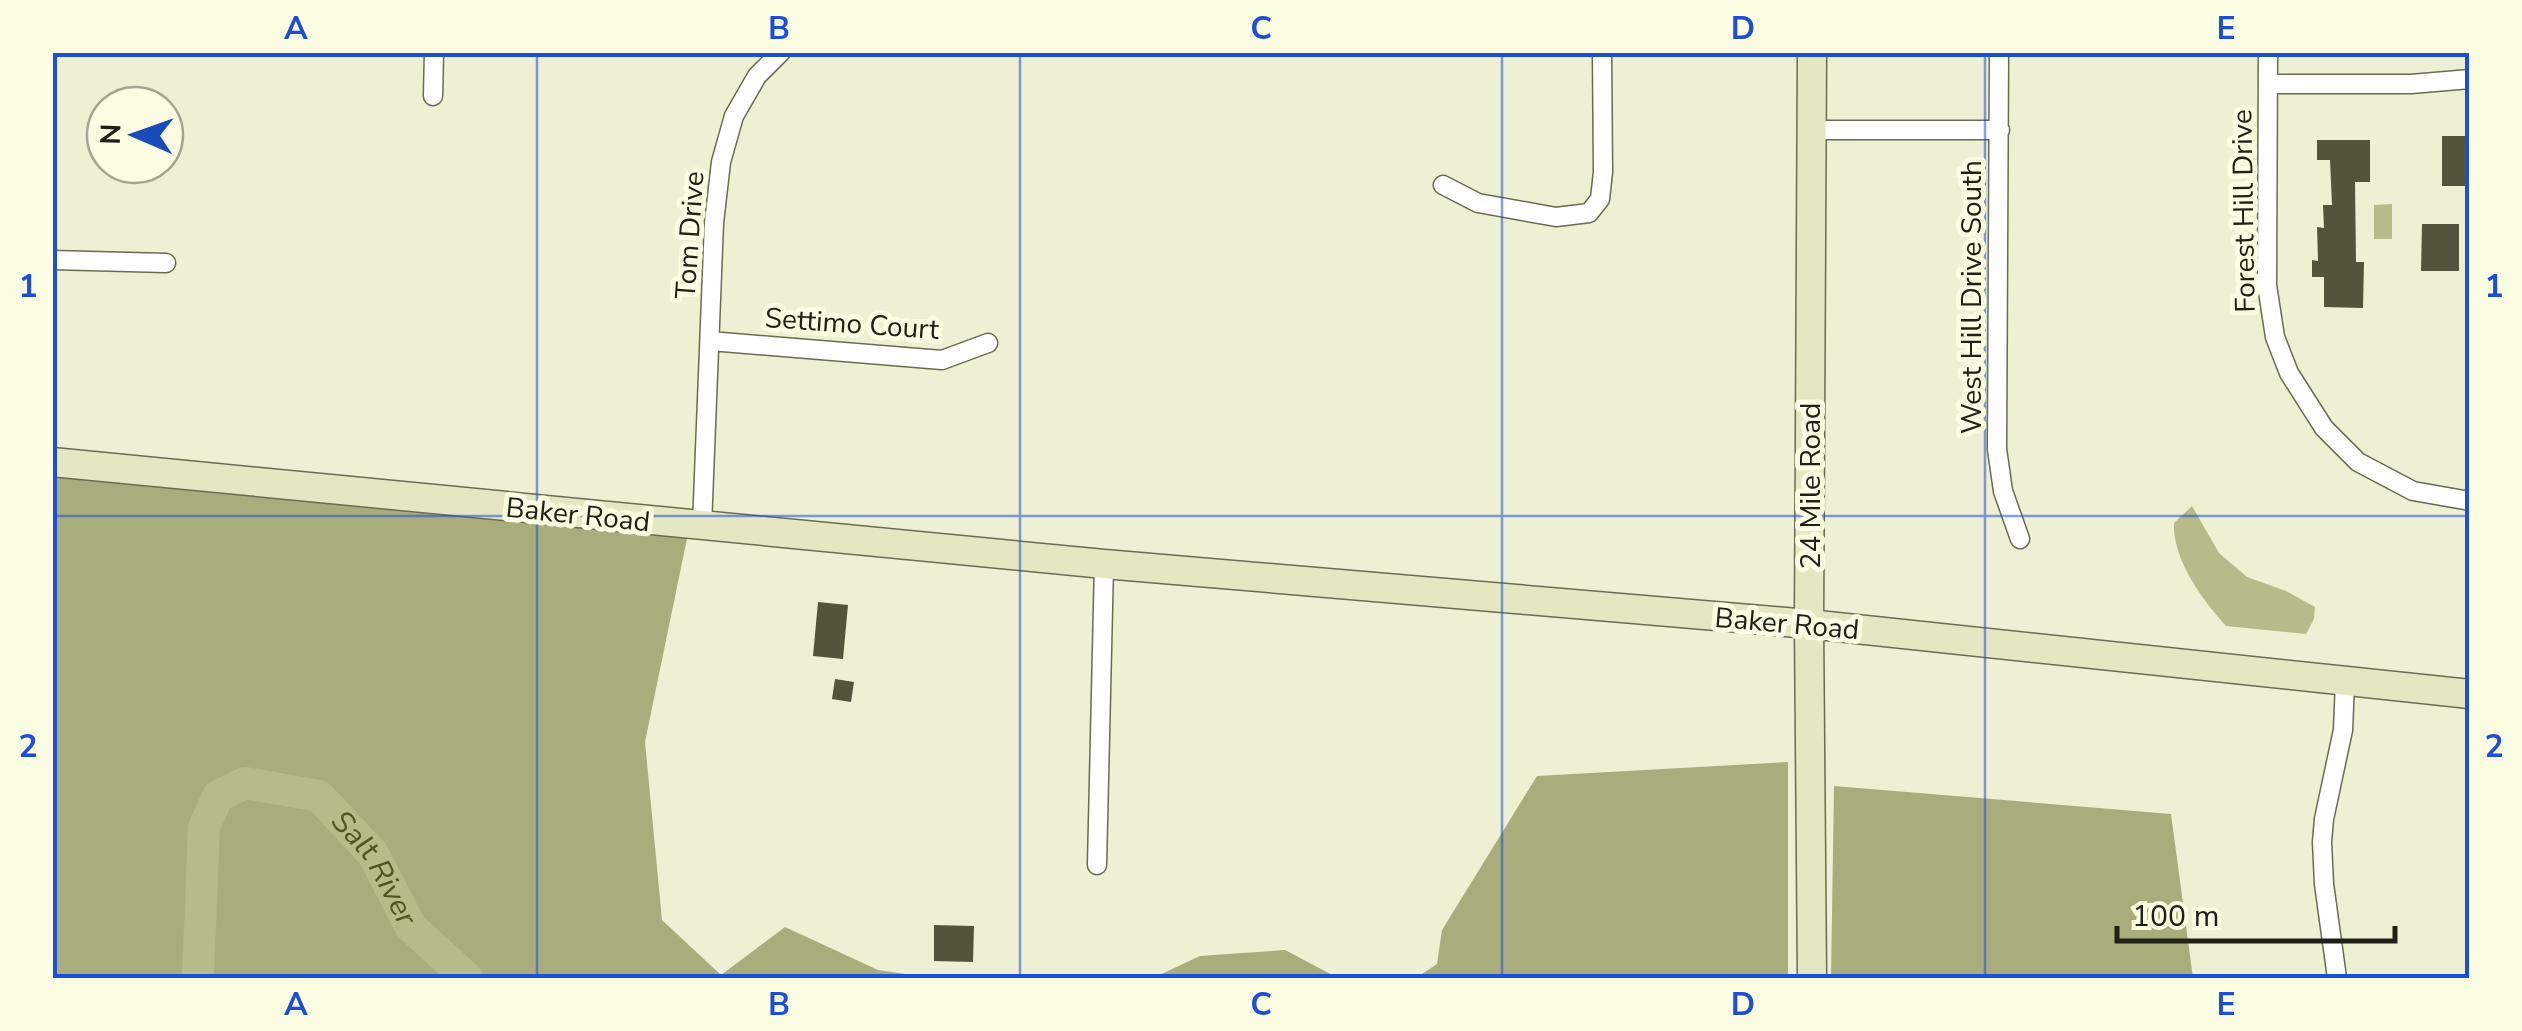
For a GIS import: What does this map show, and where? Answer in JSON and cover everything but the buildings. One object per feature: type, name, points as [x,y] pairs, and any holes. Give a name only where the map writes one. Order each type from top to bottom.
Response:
[{"type":"street","points":[[433,96],[434,52]]},
{"type":"street","points":[[1443,185],[1478,203],[1556,217],[1589,214],[1600,200],[1603,172],[1602,52]]},
{"type":"street","name":"24 Mile Road","points":[[1812,52],[1812,978]]},
{"type":"street","name":"West Hill Drive South","points":[[1999,52],[1998,471],[2020,539]]},
{"type":"street","name":"Forest Hill Drive","points":[[2268,52],[2269,303],[2275,337],[2289,373],[2324,428],[2358,462],[2413,491],[2470,502]]},
{"type":"street","name":"Tom Drive","points":[[702,526],[714,223],[721,162],[734,116],[772,55]]},
{"type":"street","points":[[2268,84],[2411,84],[2470,79]]},
{"type":"street","points":[[1812,130],[2000,130]]},
{"type":"street","points":[[52,260],[166,263]]},
{"type":"street","name":"Settimo Court","points":[[710,341],[942,360],[988,344]]},
{"type":"street","name":"Baker Road","points":[[52,462],[1104,564],[1809,624],[2470,694]]},
{"type":"street","points":[[1097,865],[1104,564]]},
{"type":"street","points":[[2337,978],[2322,842],[2343,730],[2345,682]]},
{"type":"shaded area","points":[[2392,204],[2392,239],[2374,239],[2374,205]]},
{"type":"shaded area","points":[[53,458],[690,524],[645,742],[662,920],[721,975],[785,927],[878,970],[933,978],[53,978]]},
{"type":"shaded area","points":[[2192,506],[2219,553],[2247,577],[2315,607],[2306,634],[2226,626],[2198,591],[2178,550],[2174,523]]},
{"type":"shaded area","points":[[1788,762],[1788,978],[1416,978],[1437,964],[1442,930],[1537,776]]},
{"type":"shaded area","points":[[1834,786],[2171,814],[2193,978],[1831,978]]},
{"type":"shaded area","points":[[1285,950],[1338,978],[1153,978],[1200,956]]},
{"type":"waterway","name":"Salt River","points":[[198,978],[204,827],[218,796],[245,783],[319,796],[373,854],[411,927],[467,978]]}]
